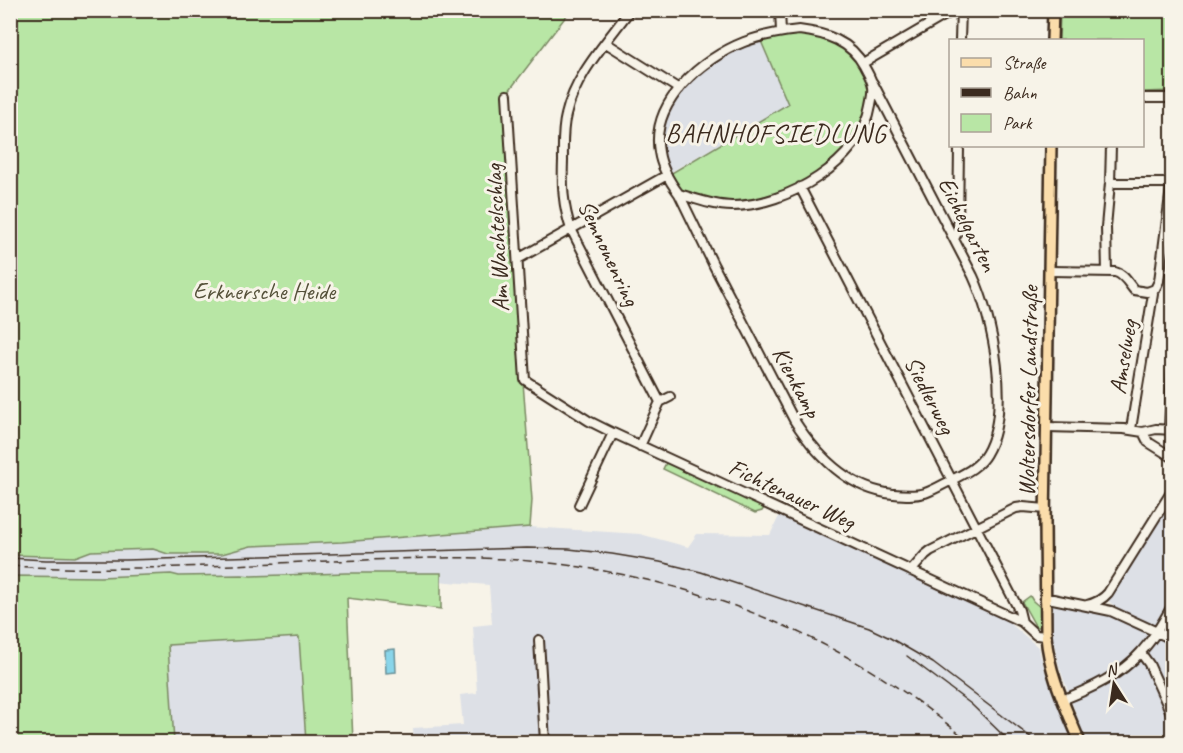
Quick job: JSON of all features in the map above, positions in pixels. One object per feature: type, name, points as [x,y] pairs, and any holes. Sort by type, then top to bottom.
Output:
[{"type":"main road","points":[[1052,39],[1053,10]]},
{"type":"main road","name":"Woltersdorfer Landstraße","points":[[1051,147],[1046,636],[1049,663],[1080,742]]},
{"type":"street","name":"Semnonenring","points":[[630,10],[576,87],[563,129],[562,193],[571,229],[660,402]]},
{"type":"street","points":[[780,10],[781,32]]},
{"type":"street","points":[[863,63],[954,10]]},
{"type":"street","points":[[960,39],[961,10]]},
{"type":"street","points":[[799,30],[830,37],[847,45],[858,55],[873,83],[873,90],[867,121],[856,140],[834,165],[800,188],[782,196],[732,206],[712,204],[679,194],[667,175],[658,151],[659,131],[666,110],[679,89],[698,70],[722,53],[744,42],[781,32],[799,30]]},
{"type":"street","points":[[606,43],[679,89]]},
{"type":"street","name":"Eichelgarten","points":[[873,83],[978,287],[990,322],[999,398],[996,425],[986,455],[977,466],[952,480]]},
{"type":"street","name":"Am Wachtelschlag","points":[[507,94],[525,380]]},
{"type":"street","points":[[1144,98],[1173,98]]},
{"type":"street","points":[[954,239],[958,231],[959,147]]},
{"type":"street","points":[[1107,272],[1106,227],[1111,147]]},
{"type":"street","points":[[518,259],[667,175]]},
{"type":"street","points":[[1110,183],[1172,182]]},
{"type":"street","name":"Amselweg","points":[[1131,429],[1152,291],[1159,281],[1172,182]]},
{"type":"street","name":"Siedlerweg","points":[[800,188],[1019,610],[1022,622]]},
{"type":"street","name":"Kienkamp","points":[[679,194],[794,420],[819,454],[849,480],[875,491],[913,495],[926,492],[952,480]]},
{"type":"street","points":[[1050,271],[1120,273],[1134,290],[1152,291]]},
{"type":"street","points":[[1047,427],[1131,429],[1143,432],[1156,429],[1171,430],[1173,368]]},
{"type":"street","name":"Fichtenauer Weg","points":[[525,380],[589,421],[613,433],[1022,622],[1036,635],[1046,636]]},
{"type":"street","points":[[640,446],[660,402],[670,397]]},
{"type":"street","points":[[1143,432],[1148,441],[1173,457]]},
{"type":"street","points":[[579,505],[613,433]]},
{"type":"street","points":[[1087,605],[1096,603],[1108,593],[1173,491]]},
{"type":"street","points":[[911,571],[930,551],[1016,508],[1046,509]]},
{"type":"street","points":[[1108,593],[1107,600],[1111,611]]},
{"type":"street","points":[[1045,599],[1111,611],[1173,639]]},
{"type":"street","points":[[1062,700],[1104,681],[1141,653],[1173,606]]},
{"type":"street","points":[[539,640],[545,742]]},
{"type":"street","points":[[1141,653],[1149,664],[1173,715]]},
{"type":"shaded area","points":[[761,41],[789,104],[669,173],[661,151],[661,130],[667,112],[677,96],[694,77],[712,64],[740,48]]},
{"type":"shaded area","points":[[1172,500],[1172,742],[1086,742],[1059,666],[1052,635],[1052,604],[1058,602],[1123,613],[1107,600],[1109,593]]},
{"type":"shaded area","points":[[781,512],[998,613],[1038,647],[1046,674],[1074,742],[414,742],[413,728],[463,725],[460,695],[477,693],[473,626],[492,624],[489,585],[404,577],[11,581],[10,555],[75,557],[91,551],[153,548],[168,554],[222,554],[251,546],[342,542],[530,527],[640,534],[688,547],[697,534],[770,535]]},
{"type":"shaded area","points":[[300,637],[306,742],[174,742],[168,645]]},
{"type":"green space","name":"Erknersche Heide","points":[[10,11],[570,11],[505,96],[532,500],[530,527],[342,542],[251,546],[222,554],[168,554],[153,549],[91,551],[75,557],[11,555]]},
{"type":"green space","points":[[1060,11],[1172,11],[1172,91],[1144,92],[1144,39],[1059,39]]},
{"type":"green space","points":[[796,34],[825,39],[842,47],[850,53],[862,69],[869,91],[867,113],[858,133],[843,152],[824,168],[803,182],[761,199],[724,203],[690,194],[679,188],[670,174],[788,104],[761,41],[779,35]]},
{"type":"green space","points":[[667,461],[765,506],[762,511],[755,513],[663,469]]},
{"type":"green space","points":[[441,573],[441,609],[347,598],[353,742],[306,742],[299,637],[168,645],[174,742],[11,742],[11,576],[100,577],[171,574],[251,576]]},
{"type":"green space","points":[[1030,596],[1041,608],[1041,627],[1036,627],[1022,602]]},
{"type":"water","points":[[395,649],[396,672],[386,673],[385,650]]},
{"type":"tram line","points":[[10,558],[126,560],[527,548],[569,549],[660,562],[701,572],[869,628],[890,638],[933,663],[1037,742]]},
{"type":"tram line","points":[[907,656],[971,704],[1010,742]]},
{"type":"railway","points":[[10,566],[129,568],[479,558],[546,563],[612,572],[677,588],[740,608],[802,634],[861,665],[916,701],[969,742]]},
{"type":"district","name":"BAHNHOFSIEDLUNG","points":[[776,133]]}]
